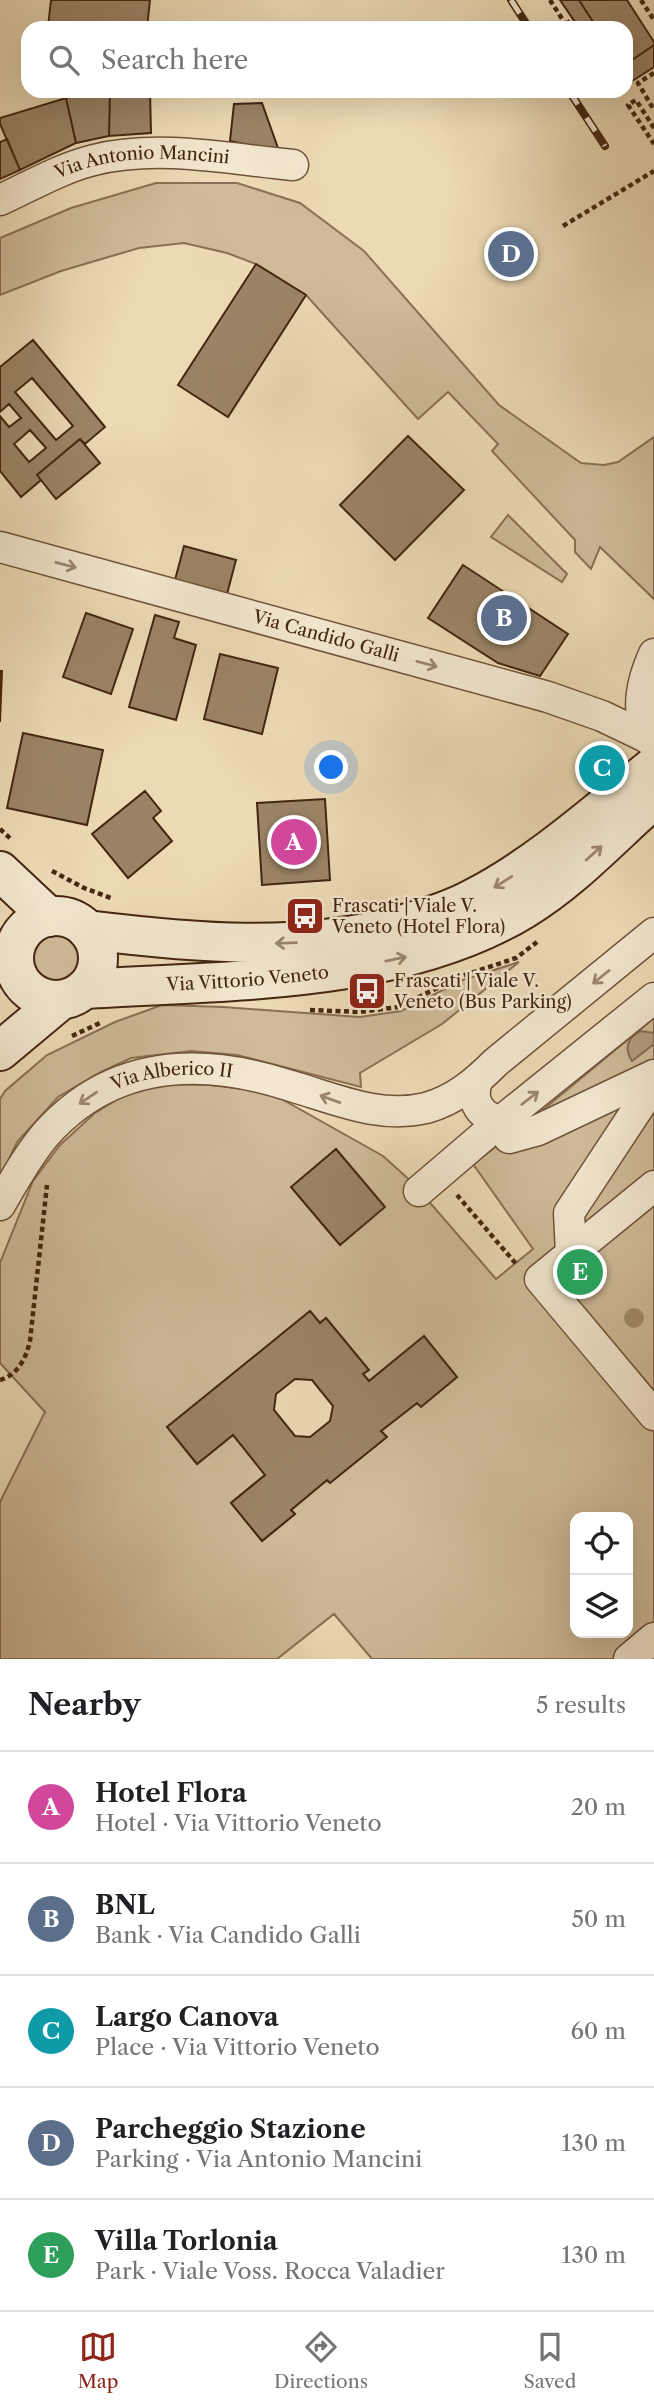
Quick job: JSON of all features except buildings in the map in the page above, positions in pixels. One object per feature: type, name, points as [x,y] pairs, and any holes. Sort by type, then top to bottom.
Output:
[{"type":"main road","name":"Via Vittorio Veneto","points":[[87,930],[172,939],[284,944],[355,936],[427,918],[471,900],[523,869],[651,749]]},
{"type":"main road","name":"Via Vittorio Veneto","points":[[73,995],[303,974],[401,958],[445,946],[486,930],[542,897],[654,799]]},
{"type":"main road","points":[[9,858],[49,917]]},
{"type":"main road","points":[[0,1051],[73,995],[92,980],[99,959],[94,939],[87,930],[70,918],[39,919],[22,933],[14,950],[9,975],[39,996],[73,995]]},
{"type":"street","name":"Via Antonio Mancini","points":[[0,200],[71,167],[115,156],[156,153],[293,165]]},
{"type":"street","name":"Via Candido Galli","points":[[0,547],[548,697],[602,716],[651,749]]},
{"type":"street","points":[[651,749],[639,706],[641,690],[654,654]]},
{"type":"street","name":"Via Alberico II","points":[[0,1205],[37,1146],[62,1118],[108,1086],[142,1073],[191,1068],[240,1073],[276,1081],[356,1107],[396,1111],[439,1104],[477,1081],[496,1062],[654,933]]},
{"type":"street","points":[[419,1191],[505,1130],[654,998]]},
{"type":"street","points":[[477,1081],[474,1089],[477,1107],[484,1115],[505,1130],[538,1130],[654,1075]]},
{"type":"street","points":[[571,1254],[569,1213],[654,1084]]},
{"type":"street","points":[[654,1186],[571,1254],[527,1271],[654,1415]]},
{"type":"street","points":[[629,1659],[654,1638]]},
{"type":"path","points":[[550,0],[564,21]]},
{"type":"path","points":[[641,0],[654,20]]},
{"type":"path","points":[[654,73],[638,83],[654,110]]},
{"type":"path","points":[[654,128],[636,100],[628,105],[654,144]]},
{"type":"path","points":[[563,226],[654,171]]},
{"type":"path","points":[[0,829],[9,858]]},
{"type":"path","points":[[42,867],[84,888],[115,899]]},
{"type":"path","points":[[0,1380],[15,1372],[27,1353],[30,1341],[46,1189],[50,1179]]},
{"type":"path","points":[[456,1193],[527,1271]]},
{"type":"shaded area","points":[[156,183],[237,183],[300,203],[364,251],[499,405],[581,463],[604,465],[618,462],[654,437],[654,599],[600,547],[591,569],[575,552],[575,540],[492,451],[498,444],[448,392],[418,419],[306,295],[256,264],[227,253],[184,243],[139,248],[61,271],[0,295],[0,238],[71,208]]},
{"type":"shaded area","points":[[508,515],[567,574],[562,582],[491,537]]},
{"type":"shaded area","points":[[58,931],[78,940],[84,951],[86,965],[85,973],[55,991],[43,986],[35,978],[29,959],[37,942]]},
{"type":"shaded area","points":[[519,962],[442,1024],[360,1073],[361,1087],[237,1055],[191,1051],[131,1058],[58,1097],[17,1142],[0,1178],[0,1099],[5,1091],[47,1055],[115,1022],[162,1005],[360,1017],[401,1011],[463,980]]},
{"type":"shaded area","points":[[654,1018],[654,1659],[372,1659],[334,1614],[277,1659],[0,1659],[0,1502],[45,1412],[0,1363],[0,1263],[33,1181],[60,1145],[95,1113],[126,1094],[166,1084],[210,1085],[269,1092],[383,1156],[413,1183],[496,1279],[533,1249],[473,1164]],"holes":[[[326,1318],[368,1369],[363,1374],[369,1381],[424,1337],[457,1377],[421,1406],[417,1403],[381,1431],[386,1437],[330,1483],[327,1480],[291,1510],[295,1514],[262,1541],[231,1503],[265,1475],[233,1435],[197,1464],[167,1427]]]},
{"type":"shaded area","points":[[641,1031],[654,1033],[654,1044],[632,1061],[628,1044]]},
{"type":"railway","points":[[511,0],[524,21]]},
{"type":"railway","points":[[574,98],[605,146]]},
{"type":"place","name":"Parcheggio Stazione","points":[[511,254]]},
{"type":"place","name":"BNL","points":[[504,618]]},
{"type":"place","name":"Largo Canova","points":[[602,768]]},
{"type":"place","name":"Hotel Flora","points":[[294,842]]},
{"type":"place","name":"Frascati | Viale V. Veneto (Hotel Flora)","points":[[305,916]]},
{"type":"place","name":"Frascati | Viale V. Veneto (Bus Parking)","points":[[367,991]]},
{"type":"place","name":"Villa Torlonia","points":[[580,1272]]}]
